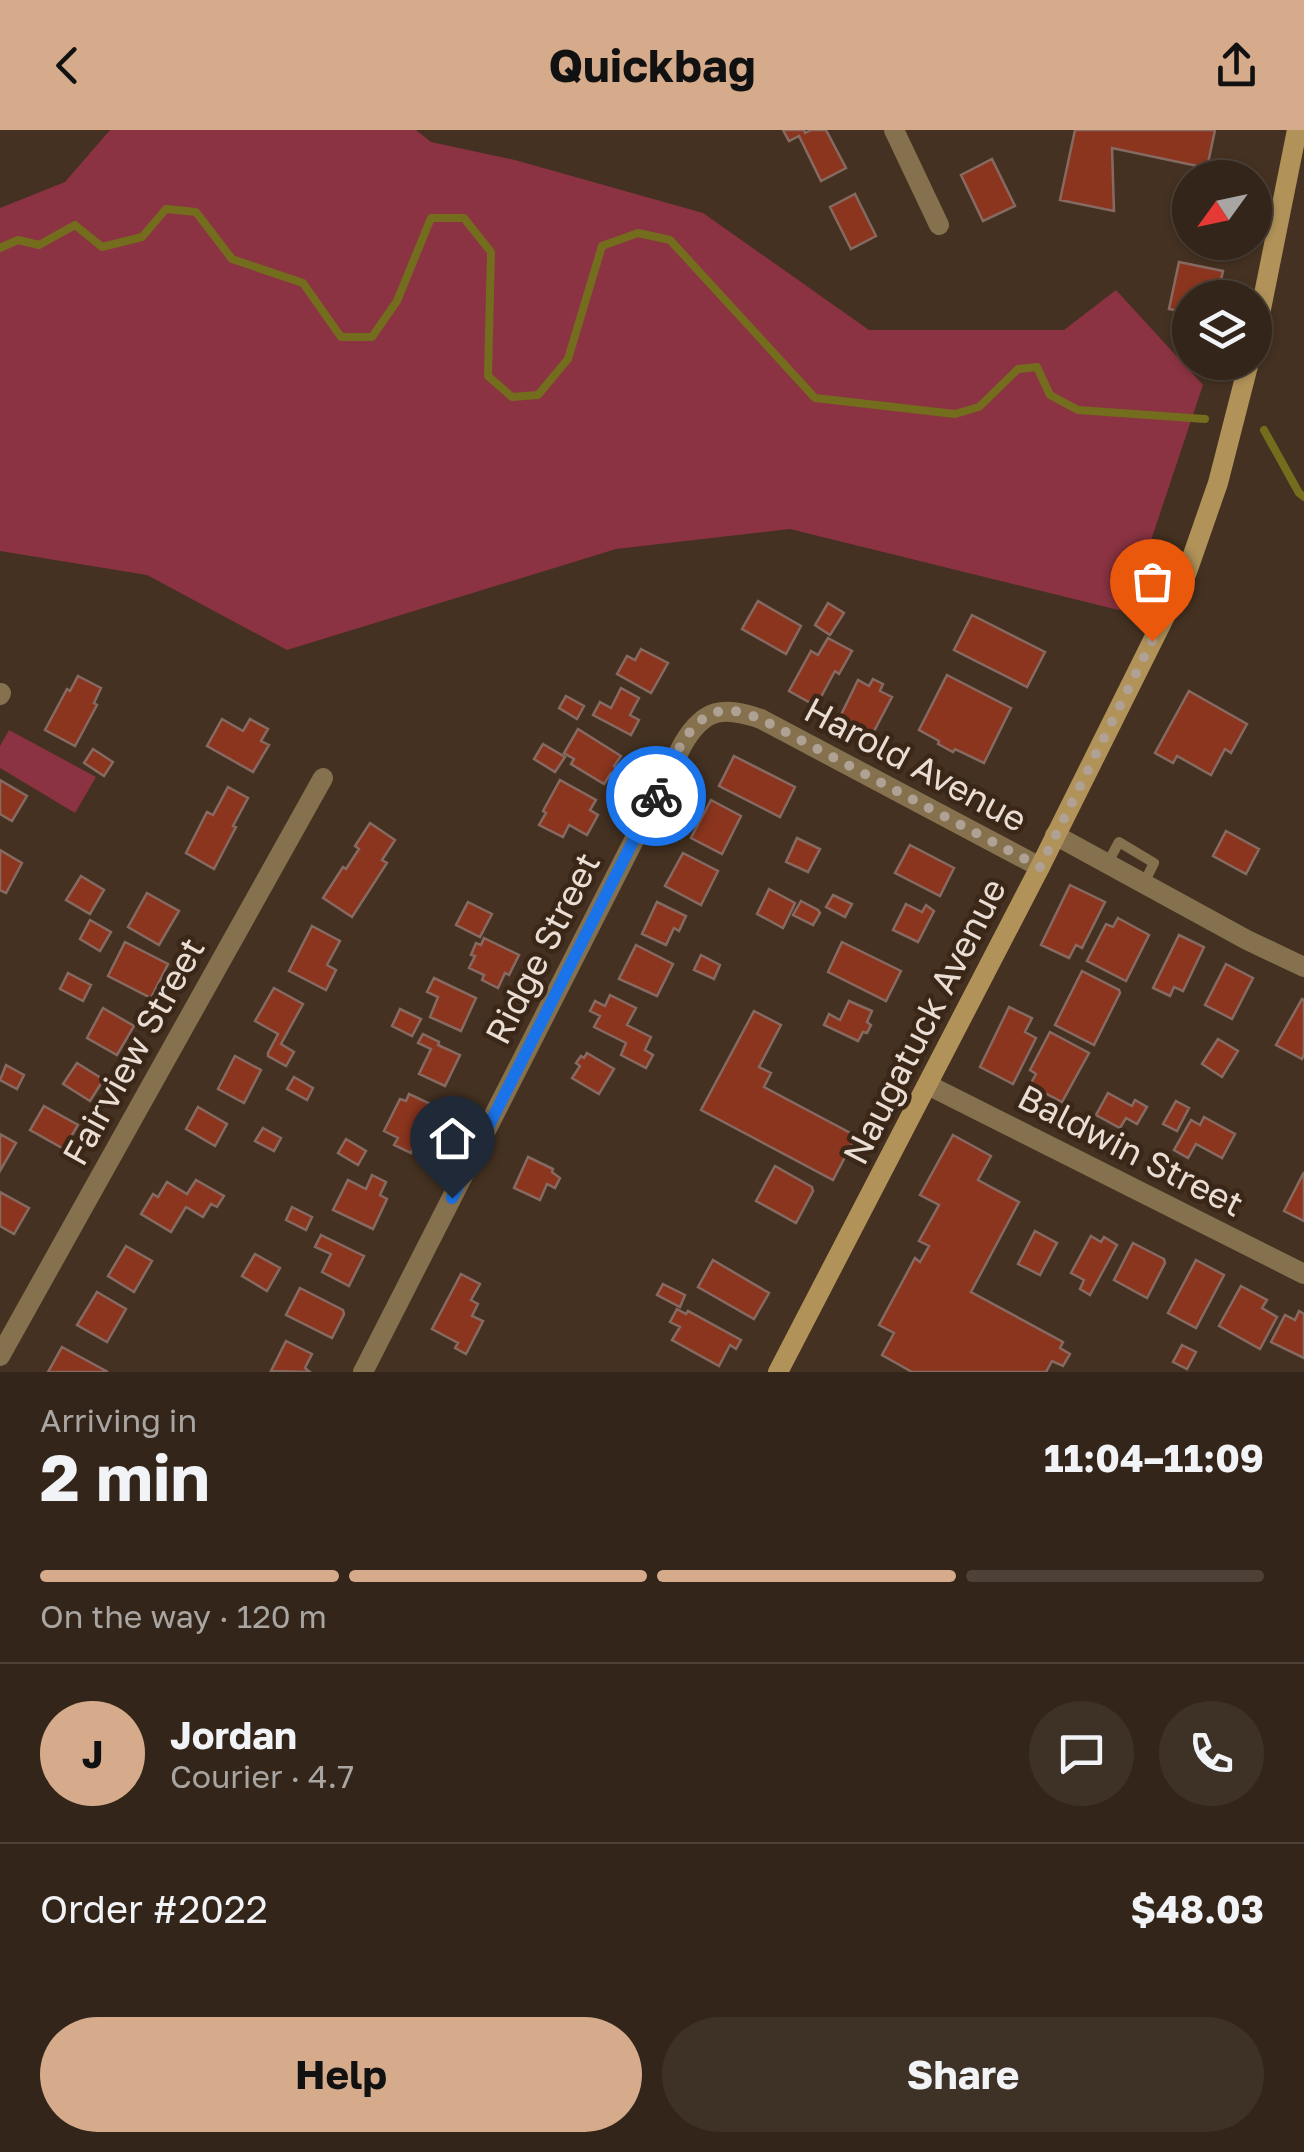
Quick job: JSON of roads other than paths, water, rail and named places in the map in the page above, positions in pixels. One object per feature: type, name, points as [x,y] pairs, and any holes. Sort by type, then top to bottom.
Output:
[{"type":"main road","points":[[1267,280],[1297,130]]},
{"type":"main road","name":"Naugatuck Avenue","points":[[778,1372],[1040,867],[1187,572],[1218,483],[1244,380]]},
{"type":"street","points":[[894,130],[939,225]]},
{"type":"street","name":"Harold Avenue","points":[[704,718],[732,711],[761,719],[1040,867]]},
{"type":"street","name":"Ridge Street","points":[[363,1372],[683,744],[704,718]]},
{"type":"street","name":"Fairview Street","points":[[0,1355],[323,778]]},
{"type":"street","points":[[1055,835],[1304,967]]},
{"type":"street","name":"Baldwin Street","points":[[928,1085],[1304,1274]]},
{"type":"waterway","points":[[0,248],[18,240],[39,245],[75,225],[102,247],[142,237],[166,209],[196,212],[232,259],[303,283],[341,337],[372,337],[397,301],[431,218],[464,218],[491,252],[488,376],[512,397],[538,395],[568,359],[602,246],[638,233],[670,240],[815,398],[955,414],[979,407],[1018,369],[1037,367],[1050,395],[1078,410],[1205,419]]},
{"type":"waterway","points":[[1264,430],[1304,497]]}]
